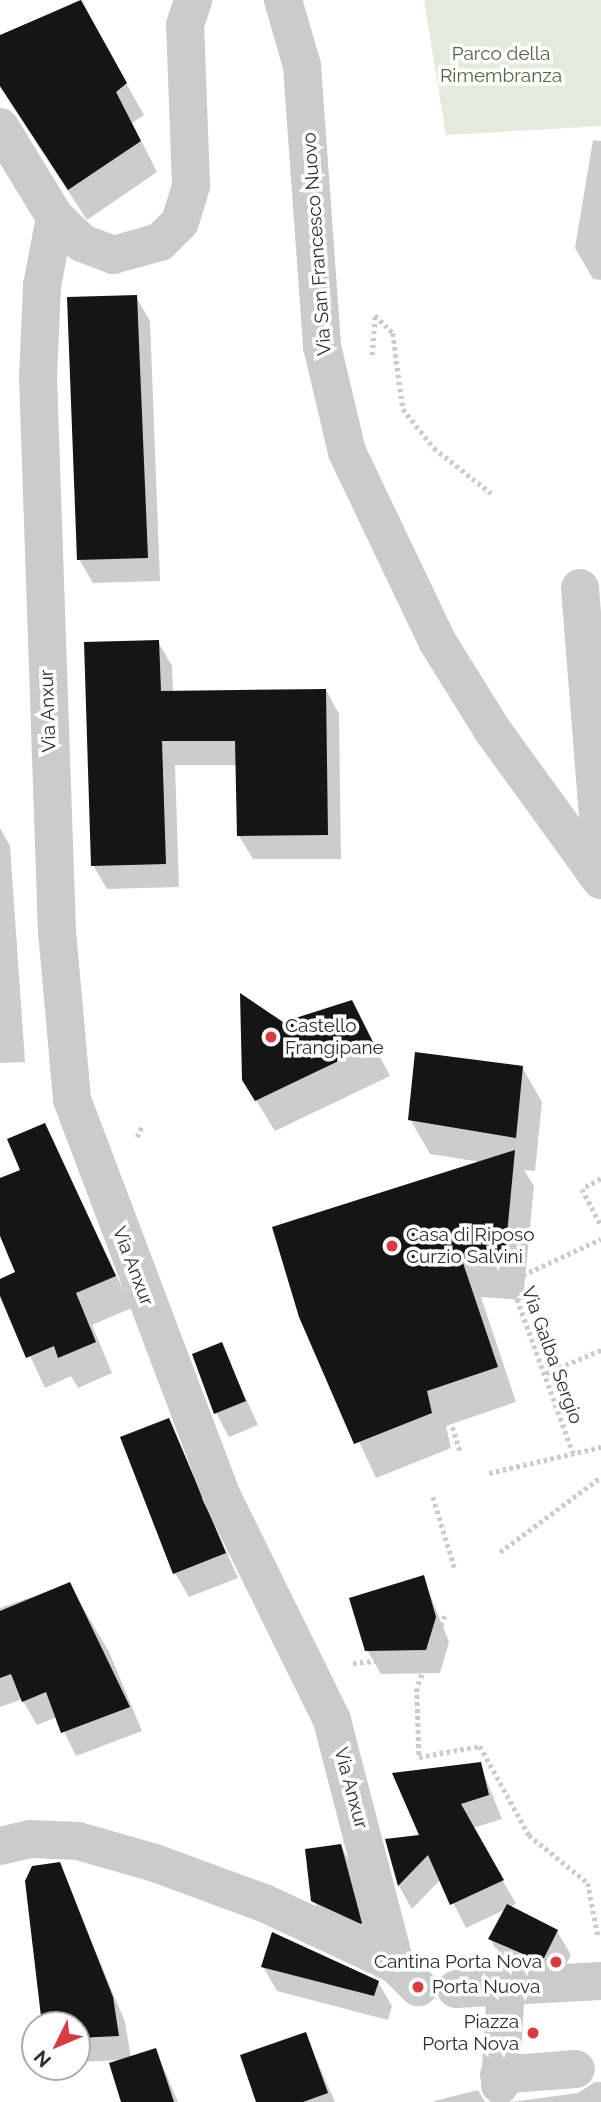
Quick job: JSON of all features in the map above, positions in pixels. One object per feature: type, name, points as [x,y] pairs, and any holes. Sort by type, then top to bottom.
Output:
[{"type":"street","points":[[0,127],[55,218],[82,243],[113,255],[160,242],[180,222],[193,148],[185,25],[194,0]]},
{"type":"street","name":"Via San Francesco Nuovo","points":[[283,0],[305,91],[324,357],[349,460],[437,641],[493,731],[601,880]]},
{"type":"street","name":"Via Anxur","points":[[55,218],[42,286],[38,378],[52,828],[67,1071],[90,1153],[221,1494],[337,1736],[431,1984]]},
{"type":"street","points":[[580,588],[599,832]]},
{"type":"street","points":[[0,1846],[30,1839],[78,1841],[155,1863],[264,1903],[431,1984],[506,1987],[601,1982]]},
{"type":"street","points":[[506,1987],[499,2080],[576,2069]]},
{"type":"path","points":[[393,371],[403,409],[434,448],[491,493]]},
{"type":"path","points":[[601,1179],[582,1189],[601,1225]]},
{"type":"path","name":"Via Galba Sergio","points":[[573,1454],[546,1373],[510,1281],[601,1239]]},
{"type":"path","points":[[546,1373],[601,1350]]},
{"type":"path","points":[[440,1387],[461,1454]]},
{"type":"path","points":[[489,1473],[601,1447]]},
{"type":"path","points":[[500,1552],[601,1477]]},
{"type":"path","points":[[433,1497],[456,1569]]},
{"type":"path","points":[[445,1616],[416,1688],[419,1757],[480,1746],[529,1835],[587,1883],[601,1950]]},
{"type":"path","points":[[306,1667],[429,1656]]},
{"type":"green space","name":"Parco della Rimembranza","points":[[424,0],[601,0],[601,126],[446,135]]},
{"type":"building","points":[[81,0],[127,83],[116,92],[141,141],[68,190],[0,86],[0,35]]},
{"type":"building","points":[[137,295],[148,558],[77,560],[67,297]]},
{"type":"building","points":[[159,640],[161,691],[326,689],[328,835],[237,836],[235,741],[162,741],[166,864],[91,866],[84,642]]},
{"type":"building","name":"Castello Frangipane","points":[[240,993],[283,1022],[352,1000],[374,1044],[255,1101],[242,1080]]},
{"type":"building","points":[[415,1052],[523,1066],[516,1138],[408,1120]]},
{"type":"building","points":[[45,1123],[116,1276],[76,1293],[96,1342],[58,1358],[54,1346],[26,1358],[0,1296],[0,1279],[15,1272],[0,1236],[0,1178],[20,1170],[7,1139]]},
{"type":"building","name":"Casa di Riposo Curzio Salvini","points":[[515,1150],[504,1266],[463,1263],[498,1367],[427,1391],[432,1413],[354,1444],[299,1317],[272,1227]]},
{"type":"building","points":[[222,1342],[246,1401],[214,1414],[192,1354]]},
{"type":"building","points":[[169,1418],[226,1553],[173,1574],[120,1437]]},
{"type":"building","points":[[424,1575],[436,1617],[426,1650],[365,1651],[349,1598]]},
{"type":"building","points":[[70,1582],[130,1707],[61,1733],[46,1692],[22,1702],[11,1674],[0,1678],[0,1611]]},
{"type":"building","points":[[481,1762],[489,1795],[461,1804],[504,1880],[450,1905],[428,1855],[398,1886],[385,1839],[419,1835],[392,1773]]},
{"type":"building","points":[[341,1844],[361,1924],[311,1901],[305,1849]]},
{"type":"building","points":[[60,1862],[113,1997],[119,2036],[91,2037],[91,2011],[40,2011],[25,1881],[32,1866]]},
{"type":"building","points":[[507,1904],[558,1930],[542,1962],[488,1939]]},
{"type":"building","points":[[272,1932],[379,1981],[374,1996],[261,1967]]},
{"type":"building","points":[[306,2032],[328,2093],[303,2102],[256,2102],[240,2055]]},
{"type":"building","points":[[156,2048],[174,2102],[121,2102],[109,2063]]},
{"type":"place","name":"Castello Frangipane","points":[[271,1037]]},
{"type":"place","name":"Casa di Riposo Curzio Salvini","points":[[392,1246]]},
{"type":"place","name":"Cantina Porta Nova","points":[[556,1962]]},
{"type":"place","name":"Porta Nuova","points":[[418,1987]]},
{"type":"place","name":"Piazza Porta Nova","points":[[533,2033]]}]
